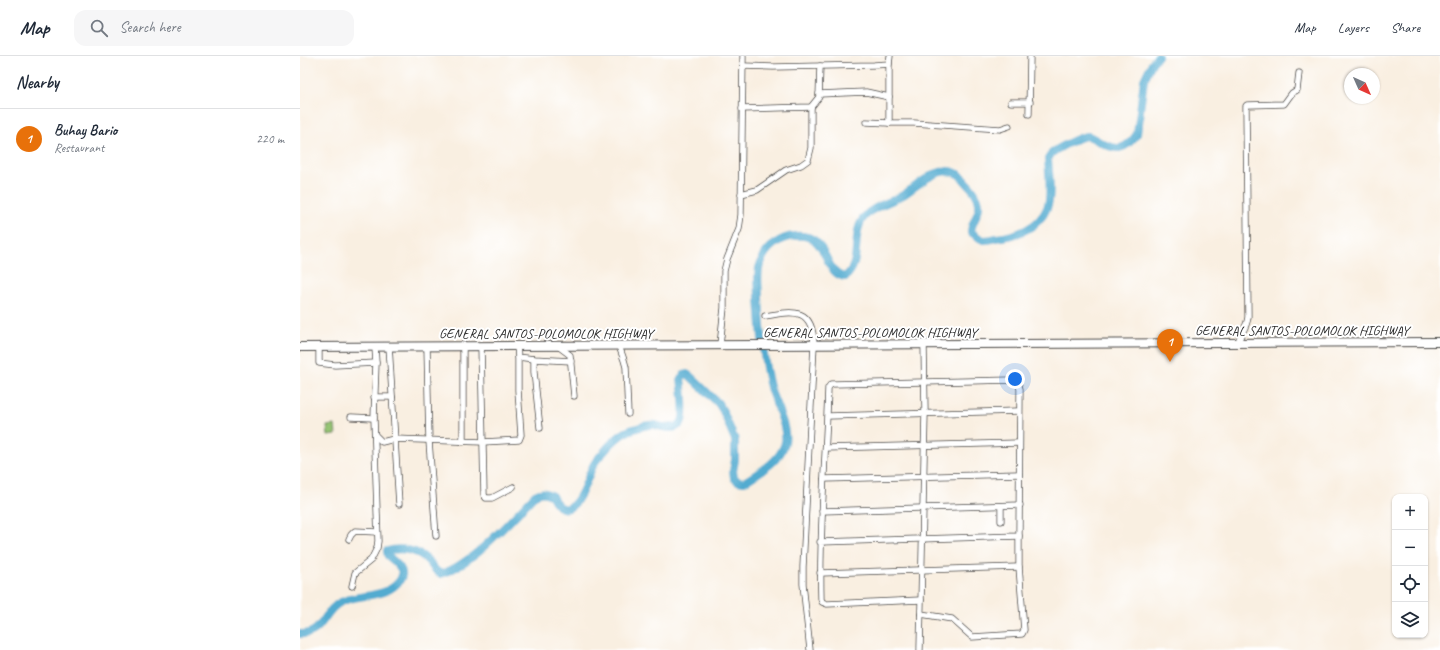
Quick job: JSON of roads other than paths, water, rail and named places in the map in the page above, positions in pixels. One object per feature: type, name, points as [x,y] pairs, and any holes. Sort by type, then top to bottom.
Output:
[{"type":"highway","name":"GENERAL SANTOS-POLOMOLOK HIGHWAY","points":[[300,347],[1440,342]]},
{"type":"street","points":[[720,345],[724,308],[724,271],[727,259],[739,229],[741,215],[743,56]]},
{"type":"street","points":[[889,123],[890,56]]},
{"type":"street","points":[[1029,114],[1030,56]]},
{"type":"street","points":[[743,66],[856,66],[889,64]]},
{"type":"street","points":[[742,109],[811,106],[818,100],[820,66]]},
{"type":"street","points":[[1238,342],[1247,326],[1248,317],[1246,106],[1247,104],[1284,104],[1292,93],[1297,90],[1299,73]]},
{"type":"street","points":[[819,94],[866,92],[889,97]]},
{"type":"street","points":[[1011,102],[1030,102]]},
{"type":"street","points":[[741,194],[757,190],[786,170],[801,165],[808,160],[811,148],[811,106]]},
{"type":"street","points":[[890,115],[902,123]]},
{"type":"street","points":[[866,122],[914,123],[1000,129],[1009,126]]},
{"type":"street","points":[[765,316],[795,312],[811,324],[814,331],[802,566],[810,650]]},
{"type":"street","points":[[919,650],[924,344]]},
{"type":"street","points":[[389,346],[399,504]]},
{"type":"street","points":[[427,346],[429,441],[436,536]]},
{"type":"street","points":[[463,346],[463,442]]},
{"type":"street","points":[[481,346],[485,496],[489,499],[513,487]]},
{"type":"street","points":[[375,435],[382,442],[394,439],[483,442],[515,441],[520,438],[517,346]]},
{"type":"street","points":[[558,346],[570,356],[574,396]]},
{"type":"street","points":[[619,346],[626,367],[628,414]]},
{"type":"street","points":[[319,347],[319,363],[376,363]]},
{"type":"street","points":[[352,586],[355,573],[371,560],[377,548],[378,541],[374,418],[376,363],[375,347]]},
{"type":"street","points":[[518,357],[571,361]]},
{"type":"street","points":[[534,359],[540,428]]},
{"type":"street","points":[[919,600],[824,604],[820,599],[820,542],[828,416],[828,388],[831,384],[923,380],[1013,380],[1019,385],[1019,536],[1024,630],[1022,634],[972,637],[954,620],[921,614]]},
{"type":"street","points":[[374,397],[392,397]]},
{"type":"street","points":[[828,416],[1019,411]]},
{"type":"street","points":[[351,417],[374,418]]},
{"type":"street","points":[[826,448],[1019,443]]},
{"type":"street","points":[[824,479],[1019,474]]},
{"type":"street","points":[[822,511],[1020,505]]},
{"type":"street","points":[[1001,506],[1001,521]]},
{"type":"street","points":[[349,539],[351,534],[355,531],[377,532]]},
{"type":"street","points":[[820,542],[1019,536]]},
{"type":"street","points":[[820,573],[1020,567]]},
{"type":"street","points":[[919,600],[921,614],[919,634]]},
{"type":"waterway","points":[[300,634],[314,631],[330,611],[341,602],[348,599],[381,593],[395,586],[400,580],[402,573],[399,566],[388,556],[387,551],[398,549],[409,550],[420,554],[435,570],[441,574],[466,561],[478,551],[491,540],[535,495],[544,492],[552,496],[559,506],[565,509],[571,507],[580,496],[595,462],[617,438],[630,430],[647,425],[672,428],[681,423],[683,414],[681,378],[684,375],[687,374],[690,376],[718,403],[723,411],[735,440],[734,478],[738,481],[744,482],[761,471],[777,458],[784,446],[785,440],[784,426],[771,391],[764,357],[758,280],[759,266],[766,252],[779,241],[789,237],[806,236],[814,240],[820,246],[832,269],[845,277],[851,271],[854,263],[858,230],[866,215],[879,206],[903,195],[936,173],[944,171],[951,171],[958,174],[970,186],[977,197],[979,210],[971,228],[971,232],[977,237],[980,239],[989,240],[1026,230],[1038,221],[1049,203],[1050,190],[1048,159],[1051,154],[1069,143],[1085,136],[1091,137],[1106,145],[1116,148],[1120,148],[1133,140],[1137,134],[1144,80],[1152,63],[1158,56]]},
{"type":"place","name":"Buhay Bario","points":[[1170,362]]}]
